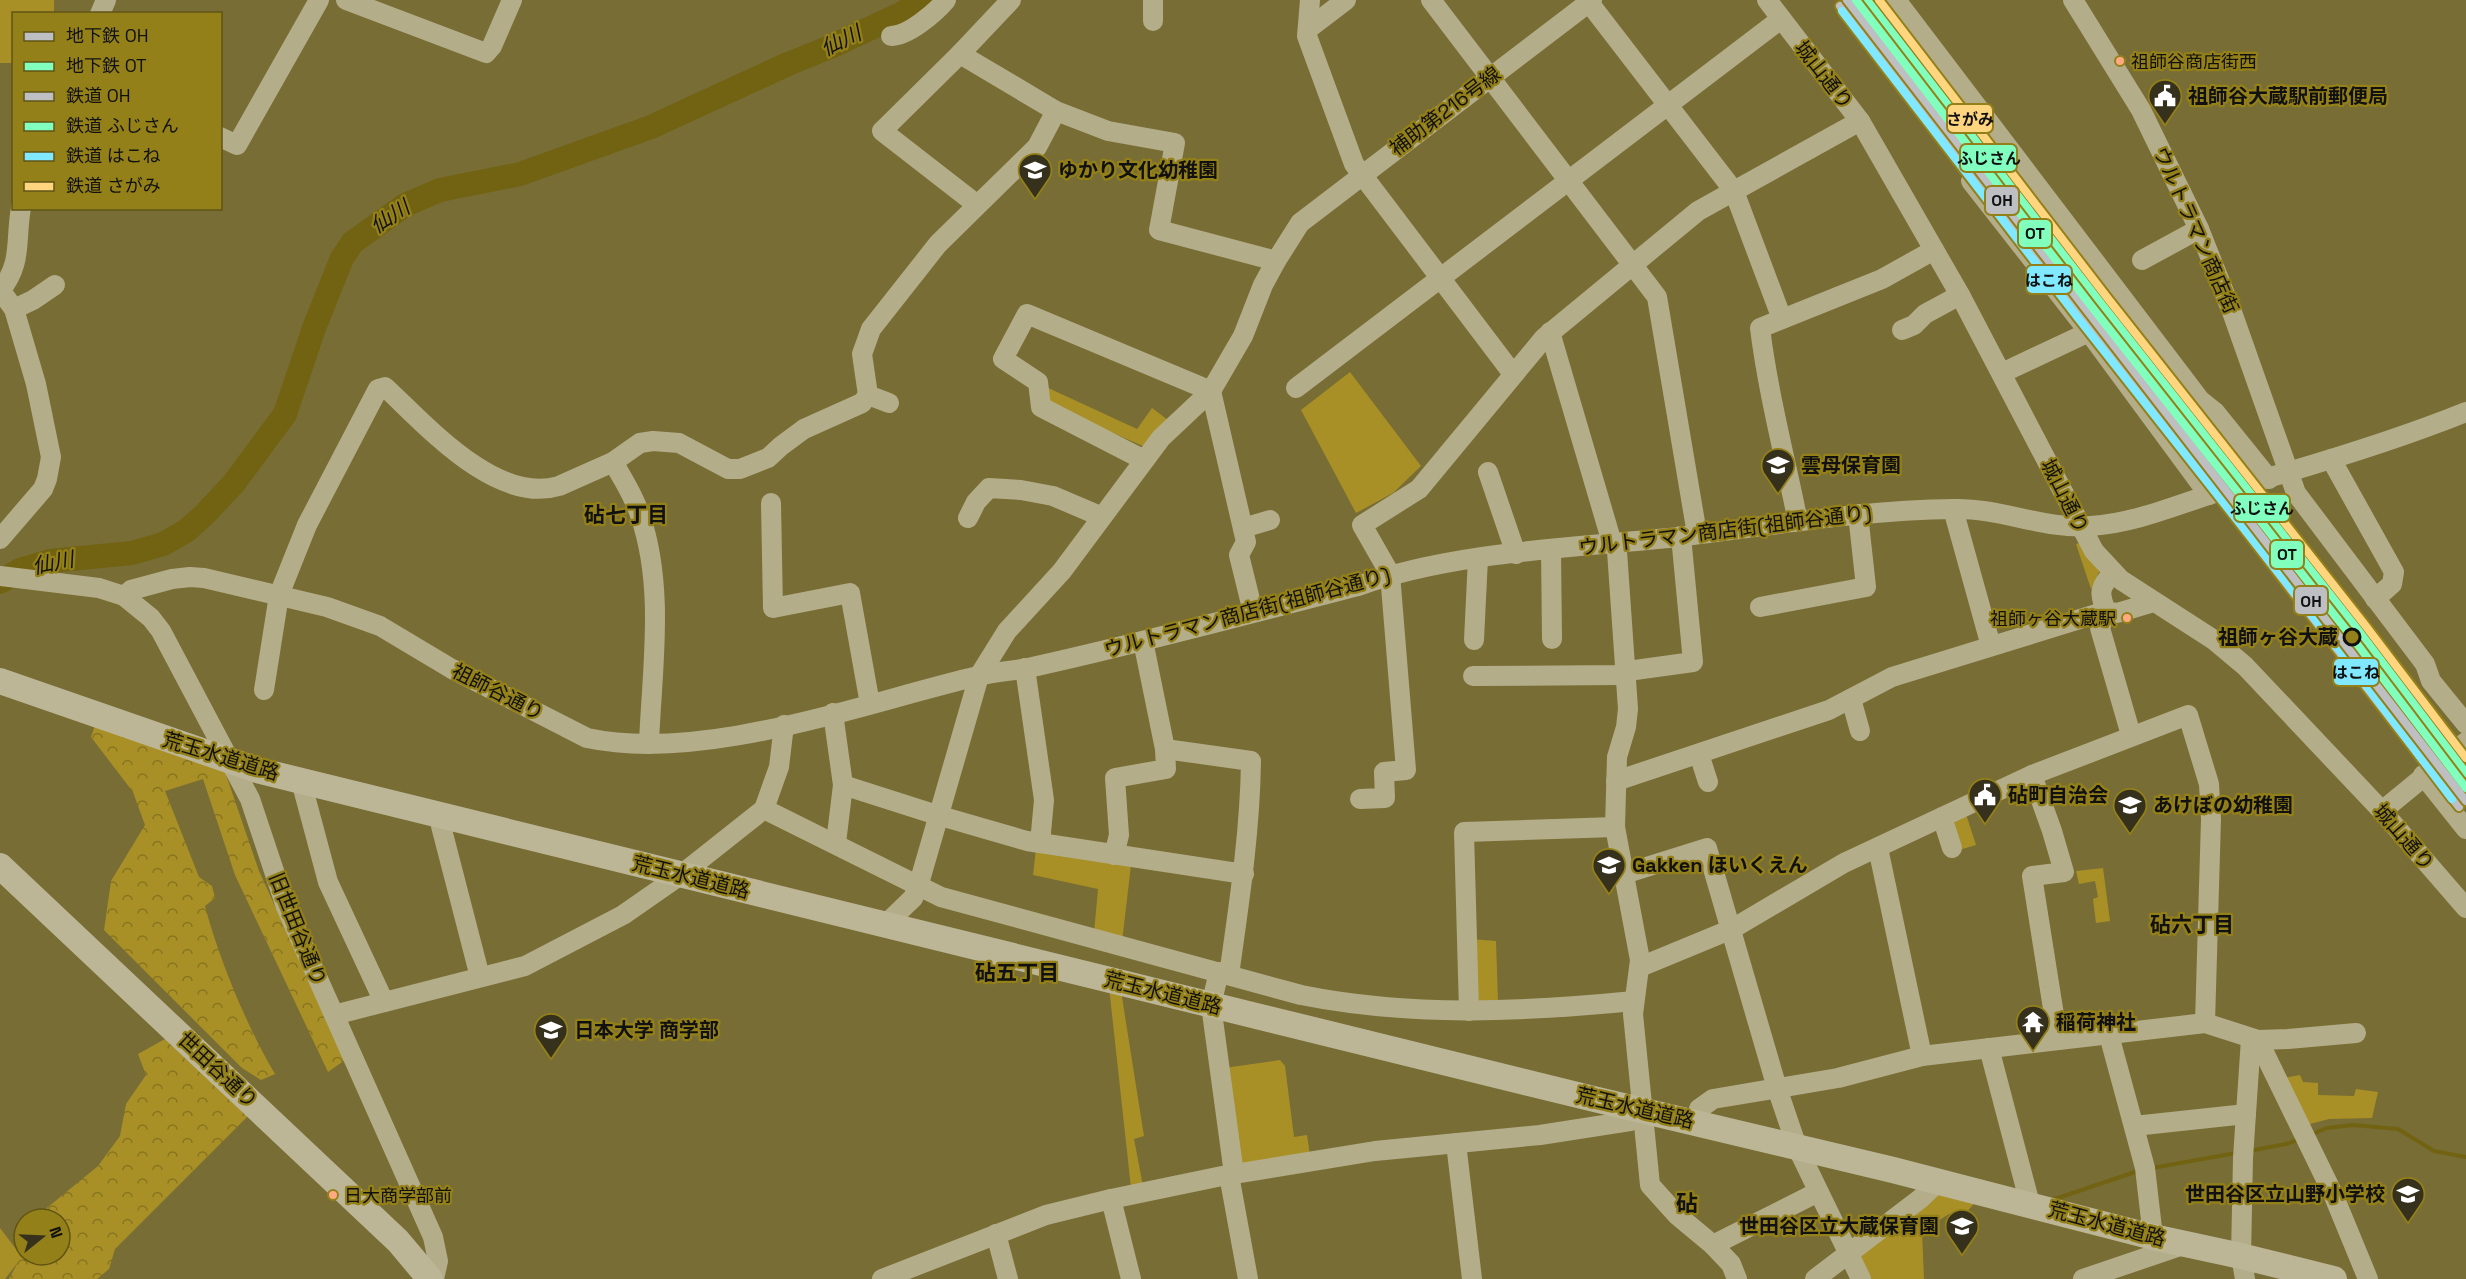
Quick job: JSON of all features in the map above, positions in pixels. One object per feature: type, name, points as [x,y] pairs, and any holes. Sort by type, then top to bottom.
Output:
[{"type":"main road","name":"荒玉水道道路","points":[[0,681],[232,763],[1211,1005],[2030,1204],[2186,1244],[2243,1267],[2334,1279]]},
{"type":"main road","name":"世田谷通り","points":[[0,866],[398,1241],[432,1279]]},
{"type":"street","points":[[229,141],[319,0]]},
{"type":"street","points":[[346,0],[486,53],[492,46],[512,0]]},
{"type":"street","points":[[891,36],[899,36],[936,11],[946,0]]},
{"type":"street","points":[[976,204],[882,131],[1011,0]]},
{"type":"street","points":[[1153,0],[1153,21]]},
{"type":"street","points":[[1310,0],[1307,36],[1354,164],[1513,374]]},
{"type":"street","points":[[1308,29],[1346,0]]},
{"type":"street","points":[[1431,0],[1657,297],[1689,535],[1693,662],[1635,670],[1627,674],[1473,676]]},
{"type":"street","name":"城山通り","points":[[1767,0],[1860,121],[1960,295],[2094,550],[2113,572],[2235,656],[2382,811],[2466,908]]},
{"type":"street","points":[[1896,0],[2200,400],[2215,412],[2269,479]]},
{"type":"street","name":"ウルトラマン商店街","points":[[2073,0],[2141,110],[2199,229],[2232,312],[2296,493],[2425,664],[2431,681],[2466,730]]},
{"type":"street","points":[[1589,1],[1734,191],[1782,319]]},
{"type":"street","name":"補助第216号線","points":[[918,887],[979,676],[1007,631],[1062,570],[1161,438],[1211,391],[1243,336],[1263,285],[1300,223],[1589,1]]},
{"type":"street","points":[[1296,388],[1781,19]]},
{"type":"street","points":[[960,54],[1056,111],[1108,131],[1174,143],[1159,230],[1276,261]]},
{"type":"street","points":[[264,690],[279,595],[308,525],[378,389],[385,387],[464,459],[513,485],[550,489],[613,462],[640,443],[653,441],[679,443],[728,469],[740,469],[768,458],[804,429],[862,403],[868,395],[862,354],[871,329],[938,244],[976,204],[1037,147],[1056,111]]},
{"type":"street","points":[[1360,799],[1385,798],[1384,772],[1406,770],[1390,574],[1362,525],[1419,489],[1550,332],[1698,212],[1860,121]]},
{"type":"street","points":[[2010,151],[1971,181],[2089,332],[2209,495]]},
{"type":"street","points":[[0,539],[31,506],[43,489],[51,457],[28,351],[14,309],[0,292],[14,268],[18,254],[21,210]]},
{"type":"street","points":[[2142,260],[2199,229]]},
{"type":"street","points":[[1798,522],[1781,434],[1767,383],[1760,328],[1882,279],[1934,250]]},
{"type":"street","points":[[14,309],[33,300],[55,285]]},
{"type":"street","points":[[1902,330],[1914,325],[1925,314],[1960,295]]},
{"type":"street","points":[[2002,373],[2089,332],[2128,307]]},
{"type":"street","points":[[1144,460],[1041,407],[1038,382],[1003,359],[1027,314],[1211,391],[1246,542],[1239,555],[1253,612]]},
{"type":"street","points":[[1550,332],[1617,551],[1628,709],[1626,728],[1617,757],[1615,827],[1640,960],[1634,1001],[1635,1036],[1650,1185],[1677,1215],[1713,1245],[1731,1264],[1737,1279]]},
{"type":"street","points":[[868,395],[889,403]]},
{"type":"street","name":"ウルトラマン商店街(祖師谷通り)","points":[[979,676],[1143,641],[1358,586],[1390,574],[1478,558],[1858,514],[1968,509],[2080,527],[2138,517],[2288,474],[2466,412]]},
{"type":"street","points":[[2331,459],[2394,572],[2392,584],[2375,599]]},
{"type":"street","points":[[613,462],[640,516],[654,576],[655,628],[649,743]]},
{"type":"street","points":[[1488,472],[1516,554]]},
{"type":"street","points":[[968,518],[976,502],[989,489],[1021,490],[1053,496],[1101,516]]},
{"type":"street","points":[[771,503],[773,608],[850,593],[870,704]]},
{"type":"street","points":[[1953,509],[1991,646]]},
{"type":"street","points":[[1760,608],[1866,587],[1858,514]]},
{"type":"street","points":[[1243,528],[1270,520]]},
{"type":"street","points":[[1551,550],[1552,639]]},
{"type":"street","points":[[1474,640],[1478,558]]},
{"type":"street","points":[[2113,572],[2101,589],[2100,594],[2106,611],[2100,628],[2131,735]]},
{"type":"street","points":[[0,576],[99,588],[124,596]]},
{"type":"street","name":"祖師谷通り","points":[[124,596],[131,590],[172,579],[190,577],[327,607],[380,626],[452,669],[587,738],[607,742],[699,741],[833,714],[979,676]]},
{"type":"street","name":"旧世田谷通り","points":[[124,596],[151,618],[161,631],[250,799],[286,907],[427,1221],[437,1250],[438,1261],[432,1279]]},
{"type":"street","points":[[1616,781],[1829,710],[1892,677],[2106,611],[2117,613],[2154,602]]},
{"type":"street","points":[[1114,855],[1119,835],[1115,778],[1166,770],[1165,749],[1143,641]]},
{"type":"street","points":[[1025,668],[1044,800],[1040,843]]},
{"type":"street","points":[[1851,699],[1860,731]]},
{"type":"street","points":[[833,714],[843,785],[836,843]]},
{"type":"street","points":[[1640,968],[1732,930],[1835,868],[2032,775],[2188,715],[2209,784],[2211,819],[2205,1023]]},
{"type":"street","points":[[334,1015],[525,966],[623,915],[682,874],[764,809],[779,767],[784,725]]},
{"type":"street","points":[[2382,811],[2423,775],[2466,730]]},
{"type":"street","points":[[1165,749],[1251,761],[1251,798],[1244,874],[1224,973],[1211,1005],[1232,1175],[1248,1279]]},
{"type":"street","points":[[1699,754],[1708,782]]},
{"type":"street","points":[[2032,775],[2064,872],[2032,876],[2058,1041]]},
{"type":"street","points":[[2423,775],[2466,829]]},
{"type":"street","points":[[301,780],[328,882],[384,1002]]},
{"type":"street","points":[[843,785],[937,815],[1040,843],[1244,874]]},
{"type":"street","points":[[764,809],[941,897],[1301,995],[1346,1004],[1469,1011],[1571,1007],[1634,1001]]},
{"type":"street","points":[[442,815],[441,826],[480,977]]},
{"type":"street","points":[[1942,817],[1952,848]]},
{"type":"street","points":[[1469,1011],[1464,832],[1615,827]]},
{"type":"street","points":[[1624,874],[1707,848],[1777,1088],[1797,1147],[1860,1279]]},
{"type":"street","points":[[1878,848],[1922,1056]]},
{"type":"street","points":[[886,924],[913,898],[918,887]]},
{"type":"street","points":[[1694,1122],[1699,1109],[1713,1099],[1838,1078],[1922,1056],[2205,1023],[2254,1039],[2288,1040],[2356,1033]]},
{"type":"street","points":[[2109,1035],[2146,1172],[2153,1237]]},
{"type":"street","points":[[2243,1267],[2243,1152],[2254,1039]]},
{"type":"street","points":[[2254,1039],[2306,1136],[2368,1279]]},
{"type":"street","points":[[1989,1048],[2030,1204]]},
{"type":"street","points":[[882,1279],[1046,1215],[1111,1199],[1232,1175],[1375,1151],[1540,1135],[1630,1121],[1644,1111]]},
{"type":"street","points":[[2134,1125],[2246,1114]]},
{"type":"street","points":[[1456,1143],[1467,1278]]},
{"type":"street","points":[[1815,1279],[1920,1199],[1938,1182]]},
{"type":"street","points":[[1713,1245],[1818,1192]]},
{"type":"street","points":[[1111,1199],[1131,1279]]},
{"type":"street","points":[[398,1241],[410,1244],[416,1241],[425,1233],[427,1221]]},
{"type":"street","points":[[996,1234],[1008,1279]]},
{"type":"street","points":[[2083,1279],[2186,1244]]},
{"type":"green space","points":[[0,0],[54,0],[54,12],[12,12],[12,63],[0,63]]},
{"type":"green space","points":[[1350,372],[1421,466],[1393,493],[1356,513],[1301,410]]},
{"type":"green space","points":[[1044,386],[1137,429],[1152,408],[1168,420],[1145,447],[1045,403]]},
{"type":"green space","points":[[2080,543],[2100,570],[2091,589],[2076,544]]},
{"type":"green space","points":[[96,722],[223,766],[259,871],[345,1060],[328,1072],[235,875],[203,779],[165,791],[199,877],[212,886],[215,898],[205,906],[218,948],[244,1014],[275,1074],[261,1080],[242,1068],[104,930],[111,881],[145,825],[133,792],[91,737]]},
{"type":"green space","points":[[1965,811],[1976,845],[1959,850],[1953,815]]},
{"type":"green space","points":[[1036,849],[1131,865],[1122,942],[1094,933],[1098,889],[1033,875]]},
{"type":"green space","points":[[2103,868],[2110,921],[2096,923],[2093,899],[2098,897],[2095,881],[2079,884],[2076,871]]},
{"type":"green space","points":[[1470,939],[1496,941],[1498,1002],[1472,1005]]},
{"type":"green space","points":[[1109,987],[1121,991],[1144,1136],[1134,1139],[1143,1186],[1131,1188]]},
{"type":"green space","points":[[165,1039],[248,1116],[115,1249],[109,1269],[97,1279],[9,1279],[15,1267],[72,1267],[72,1207],[48,1207],[98,1166],[120,1136],[126,1104],[146,1075],[138,1054]]},
{"type":"green space","points":[[1280,1060],[1285,1066],[1294,1137],[1307,1135],[1310,1156],[1240,1169],[1224,1068]]},
{"type":"green space","points":[[2300,1075],[2303,1082],[2318,1083],[2318,1095],[2354,1096],[2356,1089],[2378,1092],[2372,1118],[2329,1119],[2306,1125],[2283,1078]]},
{"type":"green space","points":[[1934,1193],[1977,1200],[1966,1213],[1949,1214],[1922,1231],[1924,1279],[1871,1279],[1860,1262],[1861,1251]]},
{"type":"green space","points":[[0,1228],[12,1244],[12,1267],[14,1267],[5,1279],[0,1279]]},
{"type":"waterway","name":"仙川","points":[[0,582],[20,570],[50,561],[132,553],[163,544],[186,531],[204,515],[234,483],[285,414],[314,328],[342,258],[353,242],[405,205],[440,190],[520,174],[651,127],[901,14],[924,0]]},
{"type":"waterway","points":[[2310,1135],[2327,1128],[2353,1125],[2398,1129],[2434,1151],[2466,1157]]},
{"type":"waterway","points":[[2249,1151],[2300,1139]]},
{"type":"waterway","points":[[2152,1168],[2236,1153]]},
{"type":"waterway","points":[[2052,1200],[2138,1171]]},
{"type":"metro line","name":"OH","points":[[1847,0],[2466,801]]},
{"type":"metro line","name":"OT","points":[[1856,0],[2092,307],[2351,636],[2466,788]]},
{"type":"rail line","name":"ふじさん","points":[[1867,0],[2099,301],[2358,630],[2466,773]]},
{"type":"rail line","name":"さがみ","points":[[1879,0],[2466,758]]},
{"type":"rail line","name":"OH","points":[[1840,6],[2459,807]]},
{"type":"rail line","name":"はこね","points":[[1842,11],[2078,318],[2337,647],[2452,799]]},
{"type":"place","name":"祖師谷商店街西","points":[[2120,61]]},
{"type":"place","name":"祖師谷大蔵駅前郵便局","points":[[2165,125]]},
{"type":"place","name":"ゆかり文化幼稚園","points":[[1035,199]]},
{"type":"place","name":"雲母保育園","points":[[1778,494]]},
{"type":"place","name":"祖師ヶ谷大蔵駅","points":[[2127,618]]},
{"type":"place","name":"祖師ヶ谷大蔵","points":[[2352,637]]},
{"type":"place","name":"砧町自治会","points":[[1985,824]]},
{"type":"place","name":"あけぼの幼稚園","points":[[2130,834]]},
{"type":"place","name":"Gakken ほいくえん","points":[[1609,894]]},
{"type":"place","name":"稲荷神社","points":[[2033,1051]]},
{"type":"place","name":"日本大学 商学部","points":[[551,1059]]},
{"type":"place","name":"日大商学部前","points":[[333,1195]]},
{"type":"place","name":"世田谷区立山野小学校","points":[[2408,1223]]},
{"type":"place","name":"世田谷区立大蔵保育園","points":[[1962,1255]]},
{"type":"district","name":"砧七丁目","points":[[626,515]]},
{"type":"district","name":"砧六丁目","points":[[2192,925]]},
{"type":"district","name":"砧五丁目","points":[[1017,973]]},
{"type":"district","name":"砧","points":[[1687,1203]]}]
